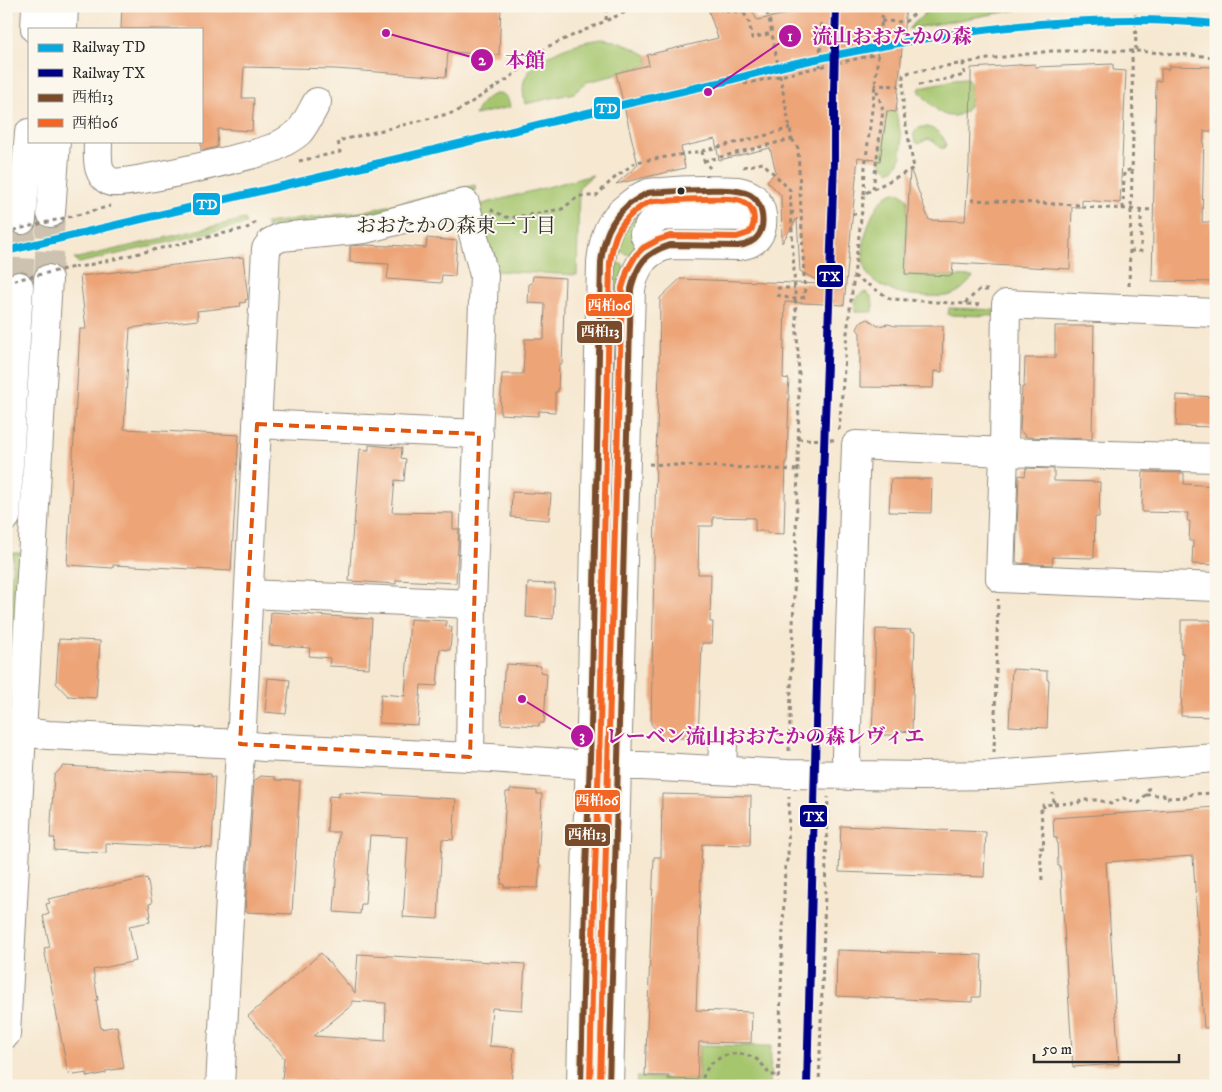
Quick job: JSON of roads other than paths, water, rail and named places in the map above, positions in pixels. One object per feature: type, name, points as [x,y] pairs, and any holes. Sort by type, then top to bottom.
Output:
[{"type":"street","points":[[35,28],[36,6]]},
{"type":"street","points":[[63,28],[64,6]]},
{"type":"street","points":[[98,142],[100,173],[112,182],[121,183],[235,158],[275,147],[299,132],[317,102]]},
{"type":"street","points":[[14,226],[28,139]]},
{"type":"street","points":[[56,142],[64,214]]},
{"type":"street","points":[[581,1086],[601,262],[603,243],[607,233],[614,219],[634,200],[648,193],[680,190],[738,191],[753,197],[761,209],[760,233],[755,240],[747,245],[670,245],[634,260],[627,259],[615,252],[609,245],[607,233]]},
{"type":"street","points":[[220,1086],[248,594],[257,540],[257,424],[266,249],[271,242],[281,237],[365,229],[466,203],[484,275],[472,604],[470,757]]},
{"type":"street","points":[[609,1086],[631,289],[638,266],[648,255]]},
{"type":"street","points":[[6,1034],[48,279]]},
{"type":"street","points":[[6,517],[13,284]]},
{"type":"street","points":[[1216,313],[1006,304],[1000,578],[1216,587]]},
{"type":"street","points":[[257,424],[298,433],[479,434]]},
{"type":"street","points":[[848,776],[846,756],[856,445],[1004,452],[1216,458]]},
{"type":"street","points":[[248,594],[472,604]]},
{"type":"street","points":[[22,732],[589,765],[617,765],[723,757],[787,774],[848,776],[993,775],[1216,758]]},
{"type":"tunnel","points":[[48,279],[51,213]]},
{"type":"tunnel","points":[[19,286],[22,220]]},
{"type":"rail line","name":"TX","points":[[807,1086],[820,564],[834,161],[836,6]]},
{"type":"rail line","name":"TD","points":[[6,251],[724,82],[786,65],[849,52],[1005,27],[1111,20],[1163,20],[1216,24]]},
{"type":"place","name":"本館","points":[[386,33]]},
{"type":"place","name":"流山おおたかの森","points":[[708,92]]},
{"type":"place","name":"レーベン流山おおたかの森レヴィエ","points":[[522,699]]},
{"type":"district","name":"おおたかの森東一丁目","points":[[456,225]]}]
